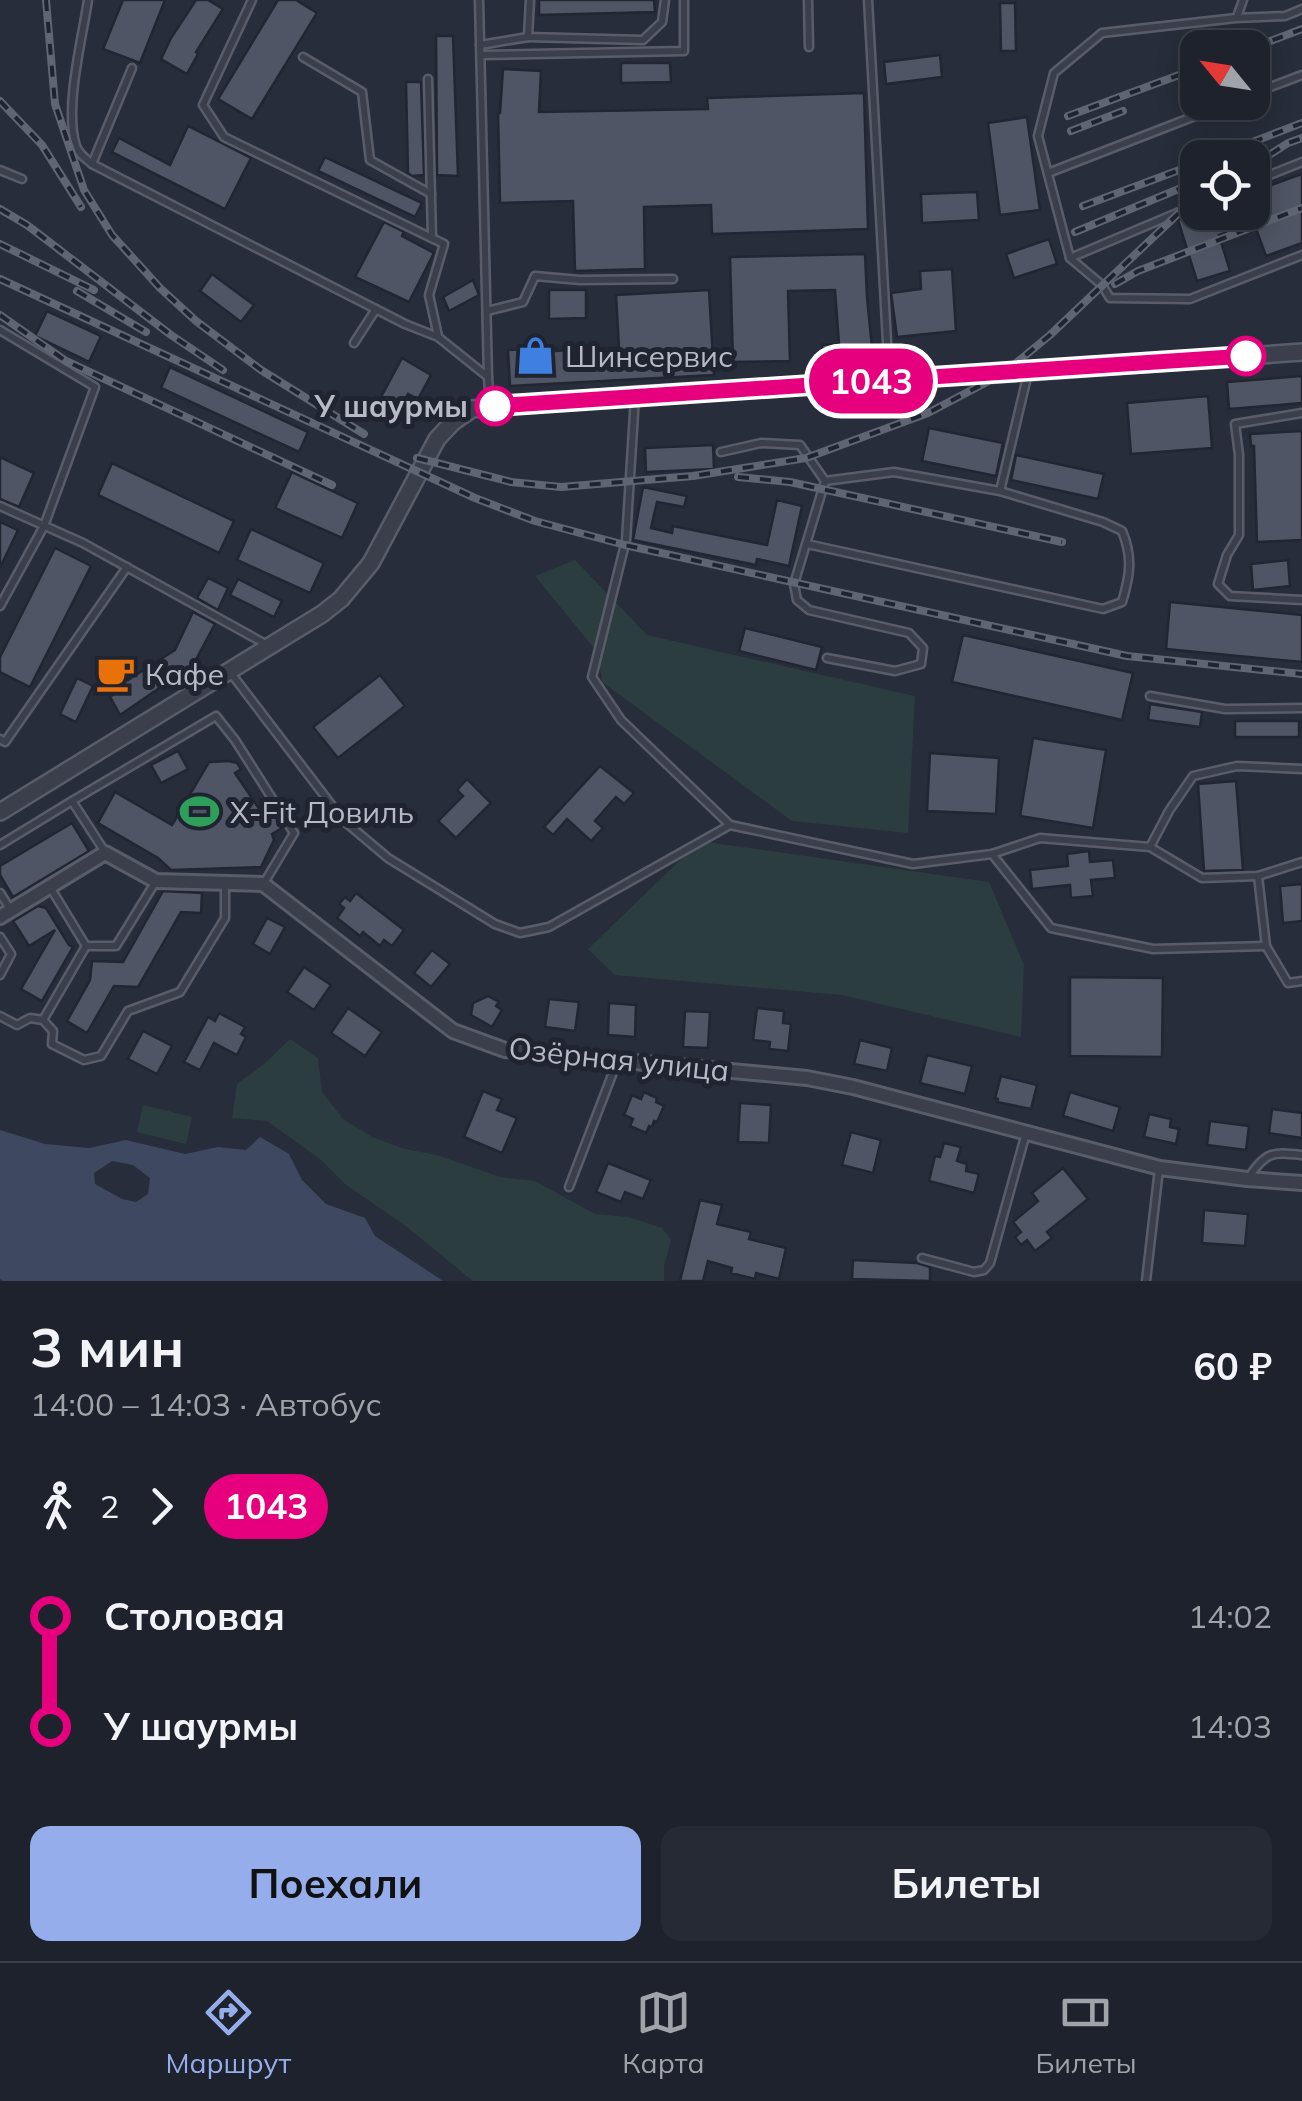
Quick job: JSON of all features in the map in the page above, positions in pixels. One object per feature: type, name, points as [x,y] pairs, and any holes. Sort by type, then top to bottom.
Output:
[{"type":"street","points":[[0,812],[322,614],[371,563],[437,440],[472,409],[1302,352]]},
{"type":"street","points":[[5,914],[106,853],[156,880],[263,884]]},
{"type":"street","name":"Озёрная улица","points":[[263,884],[453,1031],[505,1050],[807,1078],[853,1086],[1160,1168],[1302,1183]]},
{"type":"lane","points":[[88,0],[74,87],[72,123],[77,150],[92,164],[438,337],[488,378]]},
{"type":"lane","points":[[252,0],[203,105],[224,136],[444,244],[429,294],[438,337]]},
{"type":"lane","points":[[479,0],[490,406]]},
{"type":"lane","points":[[528,38],[530,0]]},
{"type":"lane","points":[[480,45],[528,38],[643,40],[662,22],[665,0]]},
{"type":"lane","points":[[480,54],[684,51],[684,0]]},
{"type":"lane","points":[[808,0],[809,46]]},
{"type":"lane","points":[[868,0],[889,380]]},
{"type":"lane","points":[[1236,18],[1243,0]]},
{"type":"lane","points":[[1302,9],[1285,16],[1102,33],[1054,72],[1038,136],[1070,258],[1102,285],[1110,298],[1190,300],[1302,255]]},
{"type":"lane","points":[[304,57],[362,92],[370,160],[431,194]]},
{"type":"lane","points":[[92,164],[132,68]]},
{"type":"lane","points":[[1270,87],[1302,75]]},
{"type":"lane","points":[[428,79],[432,238]]},
{"type":"lane","points":[[1048,172],[1184,120]]},
{"type":"lane","points":[[1270,175],[1302,162]]},
{"type":"lane","points":[[0,170],[22,179]]},
{"type":"lane","points":[[1070,258],[1180,212]]},
{"type":"lane","points":[[487,311],[523,302],[535,276],[580,280],[672,279]]},
{"type":"lane","points":[[354,343],[376,309]]},
{"type":"lane","points":[[0,330],[95,387],[44,526],[0,606]]},
{"type":"lane","points":[[1000,491],[1029,372]]},
{"type":"lane","points":[[635,395],[626,540],[592,678],[621,720],[730,825],[913,864],[992,854],[1040,838],[1150,847],[1202,878],[1258,876],[1302,862]]},
{"type":"lane","points":[[1302,413],[1235,424],[1239,535],[1227,555],[1218,584],[1230,596],[1302,600]]},
{"type":"lane","points":[[721,452],[761,443],[800,445],[825,481]]},
{"type":"lane","points":[[807,544],[1102,609],[1122,602],[1129,582],[1129,548],[1122,531],[1103,522],[1000,491],[894,472],[825,481]]},
{"type":"lane","points":[[825,481],[794,584],[797,600],[810,610],[908,633],[924,648],[921,664],[895,671],[828,658]]},
{"type":"lane","points":[[0,506],[83,543],[270,646]]},
{"type":"lane","points":[[0,739],[5,742],[126,567]]},
{"type":"lane","points":[[229,671],[343,820],[388,858],[495,924],[520,933],[549,927],[730,825]]},
{"type":"lane","points":[[1150,696],[1224,709],[1302,708]]},
{"type":"lane","points":[[0,845],[216,716],[294,834],[263,884]]},
{"type":"lane","points":[[1150,847],[1193,776],[1237,766],[1302,769]]},
{"type":"lane","points":[[72,801],[106,853]]},
{"type":"lane","points":[[992,854],[1051,928],[1153,949],[1266,946]]},
{"type":"lane","points":[[1258,876],[1266,946],[1288,983],[1302,982]]},
{"type":"lane","points":[[86,946],[116,946],[156,880]]},
{"type":"lane","points":[[0,1016],[18,1025],[30,1018],[43,1020],[53,1031],[52,1044],[84,1060],[101,1056],[128,1011],[180,992],[226,918],[225,883]]},
{"type":"lane","points":[[50,886],[86,946]]},
{"type":"lane","points":[[0,892],[5,914]]},
{"type":"lane","points":[[0,937],[12,954],[0,974]]},
{"type":"lane","points":[[43,1020],[86,946]]},
{"type":"lane","points":[[569,1187],[617,1061]]},
{"type":"lane","points":[[922,1258],[974,1272],[990,1264],[1026,1132]]},
{"type":"lane","points":[[1247,1180],[1268,1154],[1302,1156]]},
{"type":"lane","points":[[1146,1281],[1160,1168]]},
{"type":"shaded area","points":[[575,560],[647,635],[915,696],[908,833],[792,821],[602,682],[598,653],[535,576]]},
{"type":"shaded area","points":[[700,841],[989,882],[1024,965],[1021,1037],[842,995],[615,975],[588,949]]},
{"type":"shaded area","points":[[290,1039],[318,1058],[322,1092],[343,1119],[372,1137],[500,1177],[535,1181],[595,1214],[628,1217],[662,1228],[671,1240],[664,1281],[473,1281],[267,1121],[232,1118],[237,1084]]},
{"type":"shaded area","points":[[143,1105],[192,1117],[186,1144],[137,1132]]},
{"type":"water","points":[[0,1130],[45,1144],[89,1148],[126,1140],[185,1154],[218,1147],[246,1150],[260,1137],[289,1154],[302,1180],[326,1204],[365,1218],[375,1236],[443,1281],[3,1281]],"holes":[[[112,1161],[133,1165],[150,1178],[148,1194],[136,1202],[95,1184],[94,1173]]]},
{"type":"building","points":[[123,0],[165,0],[140,63],[103,49]]},
{"type":"building","points":[[196,0],[208,0],[223,9],[187,74],[161,59]]},
{"type":"building","points":[[278,0],[296,0],[317,13],[252,119],[218,99]]},
{"type":"building","points":[[539,0],[654,0],[655,12],[539,15]]},
{"type":"building","points":[[1000,3],[1015,3],[1016,51],[1001,51]]},
{"type":"building","points":[[436,36],[453,36],[458,176],[437,175]]},
{"type":"building","points":[[940,55],[942,77],[886,84],[884,62]]},
{"type":"building","points":[[621,63],[670,63],[671,82],[621,83]]},
{"type":"building","points":[[503,69],[541,71],[539,112],[708,109],[707,98],[864,93],[868,229],[712,234],[711,205],[644,207],[645,269],[575,271],[573,201],[500,203],[498,113]]},
{"type":"building","points":[[406,82],[421,82],[424,175],[408,173]]},
{"type":"building","points":[[1027,117],[1040,210],[1000,215],[988,123]]},
{"type":"building","points":[[188,126],[251,158],[225,209],[112,152],[119,138],[170,165]]},
{"type":"building","points":[[325,157],[422,203],[415,217],[318,171]]},
{"type":"building","points":[[1302,174],[1302,243],[1266,256],[1257,230],[1270,230],[1270,186]]},
{"type":"building","points":[[977,192],[979,220],[922,223],[921,194]]},
{"type":"building","points":[[384,222],[434,253],[409,302],[355,277]]},
{"type":"building","points":[[1181,230],[1234,230],[1219,235],[1230,271],[1197,281]]},
{"type":"building","points":[[1049,239],[1057,264],[1014,278],[1006,254]]},
{"type":"building","points":[[865,254],[873,358],[823,360],[822,345],[839,344],[835,290],[788,291],[790,361],[733,362],[730,257]]},
{"type":"building","points":[[952,269],[956,331],[897,337],[891,293],[921,289],[920,271]]},
{"type":"building","points":[[212,274],[254,305],[241,322],[200,291]]},
{"type":"building","points":[[473,280],[479,295],[449,311],[443,297]]},
{"type":"building","points":[[549,290],[586,290],[586,318],[549,319]]},
{"type":"building","points":[[709,290],[714,375],[510,386],[508,350],[619,347],[616,295]]},
{"type":"building","points":[[47,311],[101,336],[89,362],[35,336]]},
{"type":"building","points":[[402,358],[431,375],[418,399],[408,394],[400,407],[381,397]]},
{"type":"building","points":[[170,367],[308,432],[299,452],[161,388]]},
{"type":"building","points":[[1302,376],[1302,403],[1229,409],[1227,382]]},
{"type":"building","points":[[1208,396],[1212,448],[1131,454],[1127,403]]},
{"type":"building","points":[[929,428],[1003,443],[996,476],[922,461]]},
{"type":"building","points":[[1302,431],[1302,540],[1257,542],[1254,446],[1250,434]]},
{"type":"building","points":[[713,445],[714,469],[646,472],[645,448]]},
{"type":"building","points":[[1016,455],[1104,474],[1098,499],[1011,480]]},
{"type":"building","points":[[0,457],[34,473],[19,507],[0,499]]},
{"type":"building","points":[[112,463],[234,521],[219,553],[98,495]]},
{"type":"building","points":[[292,472],[358,503],[342,538],[275,508]]},
{"type":"building","points":[[643,487],[687,496],[684,507],[657,502],[651,528],[672,533],[673,526],[767,545],[777,500],[802,506],[789,566],[757,559],[756,565],[633,540]]},
{"type":"building","points":[[0,522],[18,530],[0,568]]},
{"type":"building","points":[[251,529],[324,563],[310,593],[237,560]]},
{"type":"building","points":[[55,548],[91,566],[30,687],[0,672],[0,657]]},
{"type":"building","points":[[1288,560],[1290,586],[1253,590],[1251,564]]},
{"type":"building","points":[[208,578],[228,588],[218,610],[197,598]]},
{"type":"building","points":[[238,579],[282,601],[274,617],[230,595]]},
{"type":"building","points":[[1170,602],[1302,615],[1302,662],[1166,649]]},
{"type":"building","points":[[193,612],[215,624],[193,665],[120,715],[99,673],[117,662],[128,680],[175,650]]},
{"type":"building","points":[[745,628],[822,647],[816,670],[739,651]]},
{"type":"building","points":[[963,635],[1133,673],[1122,720],[952,682]]},
{"type":"building","points":[[380,675],[405,706],[338,758],[313,727]]},
{"type":"building","points":[[77,678],[93,686],[76,722],[60,714]]},
{"type":"building","points":[[1150,704],[1202,712],[1200,727],[1148,720]]},
{"type":"building","points":[[1235,721],[1299,721],[1299,737],[1235,737]]},
{"type":"building","points":[[1033,738],[1106,750],[1093,828],[1020,816]]},
{"type":"building","points":[[178,751],[188,769],[161,783],[151,765]]},
{"type":"building","points":[[930,753],[999,758],[996,814],[927,811]]},
{"type":"building","points":[[229,761],[241,769],[235,773],[264,816],[272,811],[282,828],[272,834],[274,840],[261,867],[171,870],[158,858],[98,823],[115,792],[172,825],[209,762]]},
{"type":"building","points":[[600,766],[634,793],[624,804],[616,797],[595,821],[603,828],[591,841],[567,819],[553,835],[544,827]]},
{"type":"building","points":[[467,779],[491,803],[456,838],[438,821],[463,796],[457,790]]},
{"type":"building","points":[[1236,781],[1243,870],[1204,871],[1198,784]]},
{"type":"building","points":[[72,823],[89,851],[13,897],[0,875],[0,866]]},
{"type":"building","points":[[1089,851],[1090,862],[1113,860],[1115,878],[1091,880],[1093,896],[1071,898],[1070,885],[1032,889],[1030,870],[1068,866],[1067,854]]},
{"type":"building","points":[[1302,884],[1302,921],[1283,923],[1280,886]]},
{"type":"building","points":[[163,891],[202,893],[201,913],[181,912],[138,987],[114,986],[87,1033],[67,1021],[90,980],[92,961],[123,962]]},
{"type":"building","points":[[356,893],[404,930],[392,946],[384,940],[380,946],[363,932],[360,936],[337,918],[344,908],[339,904],[345,897],[350,901]]},
{"type":"building","points":[[38,906],[46,908],[73,947],[42,1001],[21,989],[55,930],[29,946],[13,921]]},
{"type":"building","points":[[267,918],[285,927],[270,954],[253,944]]},
{"type":"building","points":[[432,950],[450,964],[431,987],[414,973]]},
{"type":"building","points":[[304,967],[331,985],[314,1010],[287,992]]},
{"type":"building","points":[[1070,977],[1163,978],[1162,1057],[1070,1056]]},
{"type":"building","points":[[488,996],[499,1002],[496,1006],[502,1010],[492,1027],[471,1015],[473,1003]]},
{"type":"building","points":[[549,999],[579,1002],[575,1031],[545,1027]]},
{"type":"building","points":[[609,1003],[636,1005],[635,1037],[608,1035]]},
{"type":"building","points":[[348,1008],[382,1032],[365,1056],[331,1033]]},
{"type":"building","points":[[757,1008],[784,1011],[783,1023],[791,1024],[788,1051],[769,1049],[770,1042],[753,1040]]},
{"type":"building","points":[[685,1011],[710,1012],[708,1048],[683,1047]]},
{"type":"building","points":[[219,1013],[245,1027],[241,1034],[246,1037],[237,1055],[214,1043],[200,1070],[184,1062],[208,1017],[215,1021]]},
{"type":"building","points":[[143,1031],[172,1046],[157,1074],[128,1059]]},
{"type":"building","points":[[860,1040],[892,1048],[887,1071],[854,1064]]},
{"type":"building","points":[[927,1055],[972,1066],[965,1094],[920,1083]]},
{"type":"building","points":[[1001,1076],[1037,1085],[1031,1109],[997,1102]]},
{"type":"building","points":[[483,1091],[502,1099],[497,1110],[517,1118],[502,1153],[464,1137]]},
{"type":"building","points":[[644,1092],[664,1106],[657,1122],[646,1133],[630,1126],[633,1119],[624,1115],[632,1095],[641,1099]]},
{"type":"building","points":[[1070,1092],[1120,1107],[1113,1131],[1063,1116]]},
{"type":"building","points":[[740,1103],[771,1105],[769,1143],[738,1142]]},
{"type":"building","points":[[1272,1109],[1302,1113],[1302,1138],[1269,1133]]},
{"type":"building","points":[[1149,1114],[1171,1119],[1170,1127],[1179,1129],[1176,1144],[1144,1137]]},
{"type":"building","points":[[1210,1121],[1249,1126],[1246,1150],[1207,1145]]},
{"type":"building","points":[[851,1132],[881,1140],[873,1173],[842,1165]]},
{"type":"building","points":[[944,1143],[961,1147],[957,1161],[967,1164],[966,1171],[979,1174],[974,1193],[929,1181],[935,1156],[940,1157]]},
{"type":"building","points":[[608,1163],[651,1180],[643,1199],[625,1192],[621,1202],[596,1192]]},
{"type":"building","points":[[1063,1168],[1088,1199],[1047,1232],[1052,1238],[1035,1251],[1027,1240],[1021,1245],[1015,1237],[1021,1232],[1013,1222],[1038,1201],[1032,1193]]},
{"type":"building","points":[[700,1200],[722,1205],[717,1224],[751,1232],[749,1239],[786,1248],[779,1279],[756,1273],[755,1279],[731,1273],[732,1268],[708,1261],[703,1281],[680,1281]]},
{"type":"building","points":[[1204,1210],[1248,1214],[1245,1246],[1202,1243]]},
{"type":"building","points":[[853,1260],[917,1263],[930,1267],[930,1281],[852,1279]]},
{"type":"railway","points":[[46,0],[55,104],[84,190],[112,235],[196,321],[261,370],[364,434]]},
{"type":"railway","points":[[1270,41],[1302,29]]},
{"type":"railway","points":[[1068,116],[1180,75]]},
{"type":"railway","points":[[0,101],[42,145],[81,207]]},
{"type":"railway","points":[[1071,131],[1123,111]]},
{"type":"railway","points":[[1258,140],[1302,123]]},
{"type":"railway","points":[[1270,154],[1302,138]]},
{"type":"railway","points":[[1083,206],[1180,170]]},
{"type":"railway","points":[[1075,232],[1180,188]]},
{"type":"railway","points":[[1115,284],[1138,271],[1302,208]]},
{"type":"railway","points":[[0,209],[223,370]]},
{"type":"railway","points":[[417,458],[511,482],[561,487],[693,476],[806,458],[928,413],[1004,373],[1050,335],[1180,212]]},
{"type":"railway","points":[[0,244],[94,290]]},
{"type":"railway","points":[[0,279],[475,498],[535,521],[625,545],[1127,656],[1302,674]]},
{"type":"railway","points":[[77,291],[146,332]]},
{"type":"railway","points":[[0,315],[66,361],[332,485]]},
{"type":"railway","points":[[738,477],[790,482],[1062,542]]},
{"type":"bus line","name":"1043","points":[[495,406],[1246,356]]},
{"type":"place","name":"Шинсервис","points":[[535,356]]},
{"type":"place","name":"У шаурмы","points":[[495,406]]},
{"type":"place","name":"Кафе","points":[[115,674]]},
{"type":"place","name":"X-Fit Довиль","points":[[200,812]]}]
